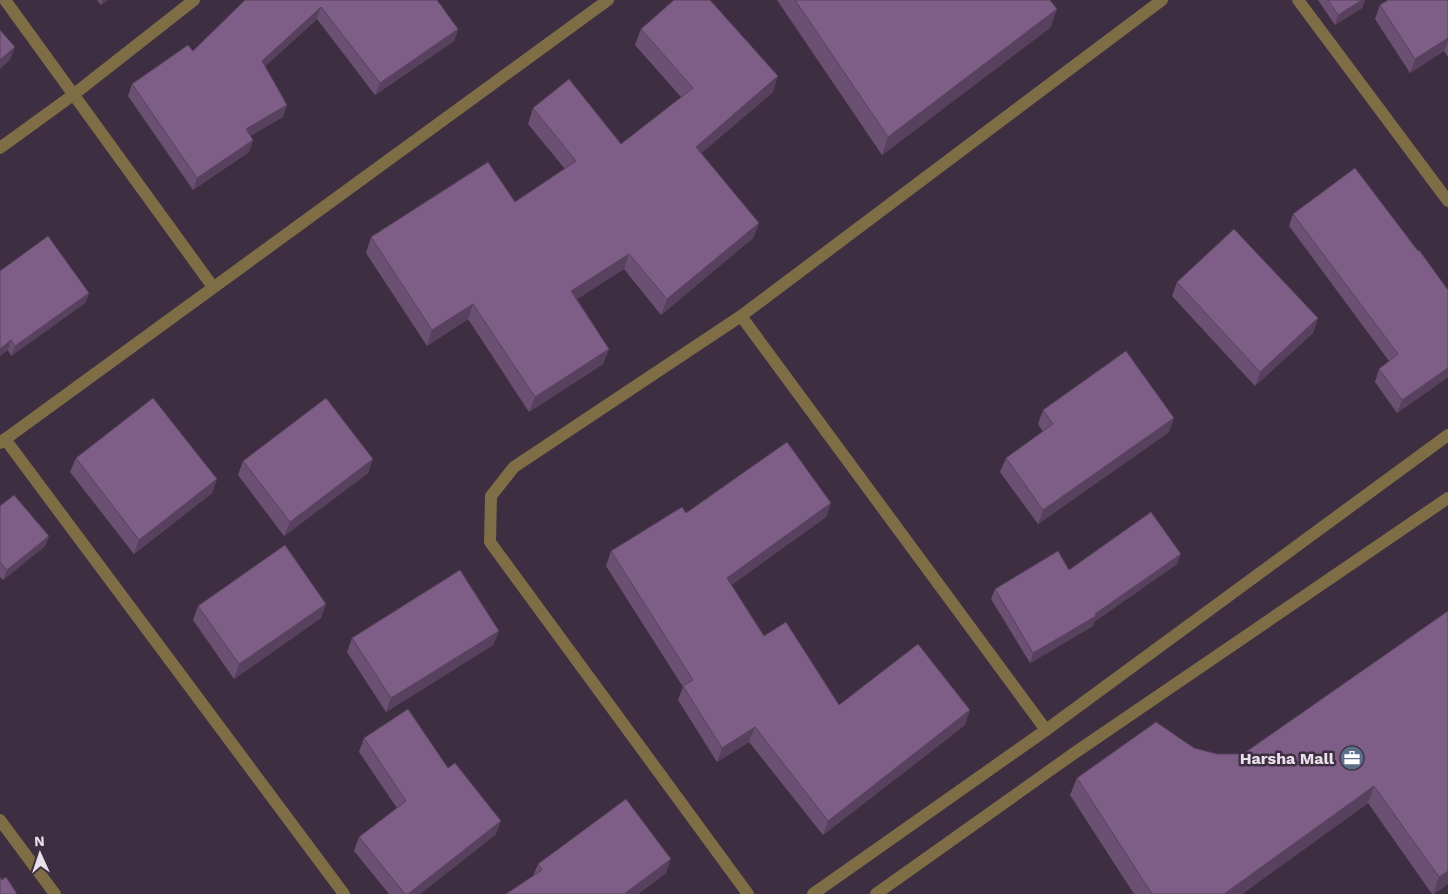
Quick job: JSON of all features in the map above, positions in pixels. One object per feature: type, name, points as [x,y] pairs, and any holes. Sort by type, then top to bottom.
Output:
[{"type":"street","points":[[5,0],[213,287]]},
{"type":"street","points":[[0,148],[73,95],[194,0]]},
{"type":"street","points":[[344,894],[2,441],[608,0]]},
{"type":"street","points":[[748,894],[490,542],[491,496],[514,467],[741,316],[1162,0]]},
{"type":"street","points":[[1298,0],[1448,201]]},
{"type":"street","points":[[741,316],[1046,730]]},
{"type":"street","points":[[813,894],[1046,730],[1448,435]]},
{"type":"street","points":[[876,894],[1073,754],[1448,498]]},
{"type":"street","points":[[0,820],[55,894]]},
{"type":"building","points":[[245,0],[437,0],[458,29],[380,83],[321,7],[262,61],[287,105],[246,129],[253,140],[197,178],[132,84],[188,45],[193,51]]},
{"type":"building","points":[[674,0],[710,0],[778,76],[696,147],[759,223],[667,299],[629,254],[571,291],[609,349],[535,397],[473,304],[432,330],[371,237],[488,162],[515,202],[576,161],[533,108],[569,79],[621,144],[693,88],[641,29]]},
{"type":"building","points":[[795,0],[1050,0],[1057,9],[888,137]]},
{"type":"building","points":[[1328,0],[1362,0],[1338,15]]},
{"type":"building","points":[[1388,0],[1448,0],[1448,38],[1415,59],[1380,5]]},
{"type":"building","points":[[0,30],[15,47],[0,60]]},
{"type":"building","points":[[1355,168],[1448,290],[1448,368],[1402,400],[1379,369],[1398,354],[1293,214]]},
{"type":"building","points":[[1234,229],[1318,318],[1260,372],[1177,282]]},
{"type":"building","points":[[48,236],[89,293],[15,346],[11,340],[0,349],[0,271]]},
{"type":"building","points":[[1126,351],[1174,418],[1043,510],[1006,458],[1053,424],[1043,410]]},
{"type":"building","points":[[153,398],[217,479],[139,540],[76,458]]},
{"type":"building","points":[[326,398],[373,459],[290,522],[243,461]]},
{"type":"building","points":[[787,442],[831,503],[727,578],[764,636],[786,622],[839,705],[918,644],[970,710],[828,821],[755,727],[722,748],[683,686],[693,680],[611,551],[682,507],[686,513]]},
{"type":"building","points":[[14,495],[49,536],[7,570],[0,562],[0,506]]},
{"type":"building","points":[[1151,512],[1181,554],[1095,614],[1096,616],[1033,653],[995,589],[1058,551],[1069,570]]},
{"type":"building","points":[[285,545],[326,604],[239,664],[198,606]]},
{"type":"building","points":[[460,570],[499,631],[391,698],[352,638]]},
{"type":"building","name":"Harsha Mall","points":[[1448,611],[1448,871],[1439,877],[1374,786],[1224,894],[1152,894],[1077,778],[1156,722],[1194,748],[1217,754],[1243,754]]},
{"type":"building","points":[[408,709],[448,768],[455,763],[501,821],[408,894],[405,894],[359,837],[406,801],[364,738]]},
{"type":"building","points":[[626,799],[671,859],[624,894],[506,894],[542,870],[538,864]]},
{"type":"building","points":[[0,877],[2,880],[6,877],[17,894],[0,894]]},
{"type":"place","name":"Harsha Mall","points":[[1352,758]]}]
